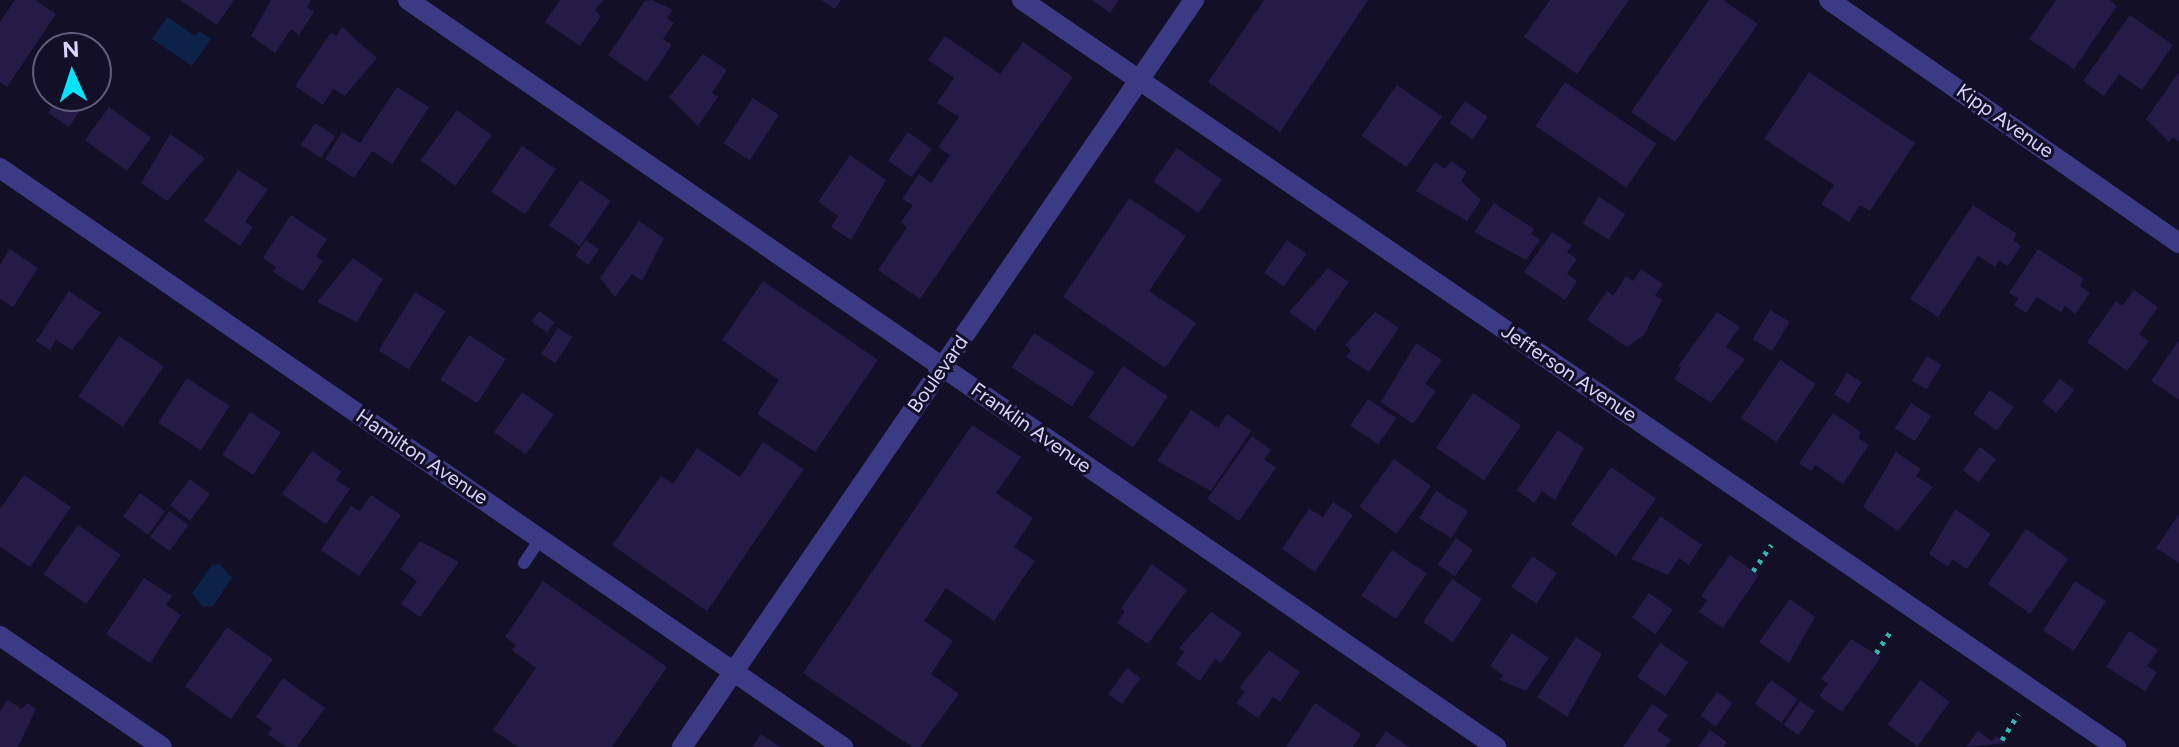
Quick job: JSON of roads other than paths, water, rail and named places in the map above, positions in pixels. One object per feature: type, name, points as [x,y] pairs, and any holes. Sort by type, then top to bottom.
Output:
[{"type":"street","name":"Franklin Avenue","points":[[408,0],[1496,747]]},
{"type":"street","name":"Jefferson Avenue","points":[[1022,0],[2116,747]]},
{"type":"street","name":"Boulevard","points":[[682,747],[1194,0]]},
{"type":"street","name":"Kipp Avenue","points":[[1829,0],[2179,243]]},
{"type":"street","name":"Hamilton Avenue","points":[[0,168],[843,747]]},
{"type":"street","points":[[0,636],[162,747]]},
{"type":"lane","points":[[524,563],[541,538]]},
{"type":"water","points":[[167,17],[195,36],[199,31],[211,39],[192,66],[152,39]]},
{"type":"water","points":[[220,564],[232,578],[213,606],[203,607],[192,593],[212,565]]}]
